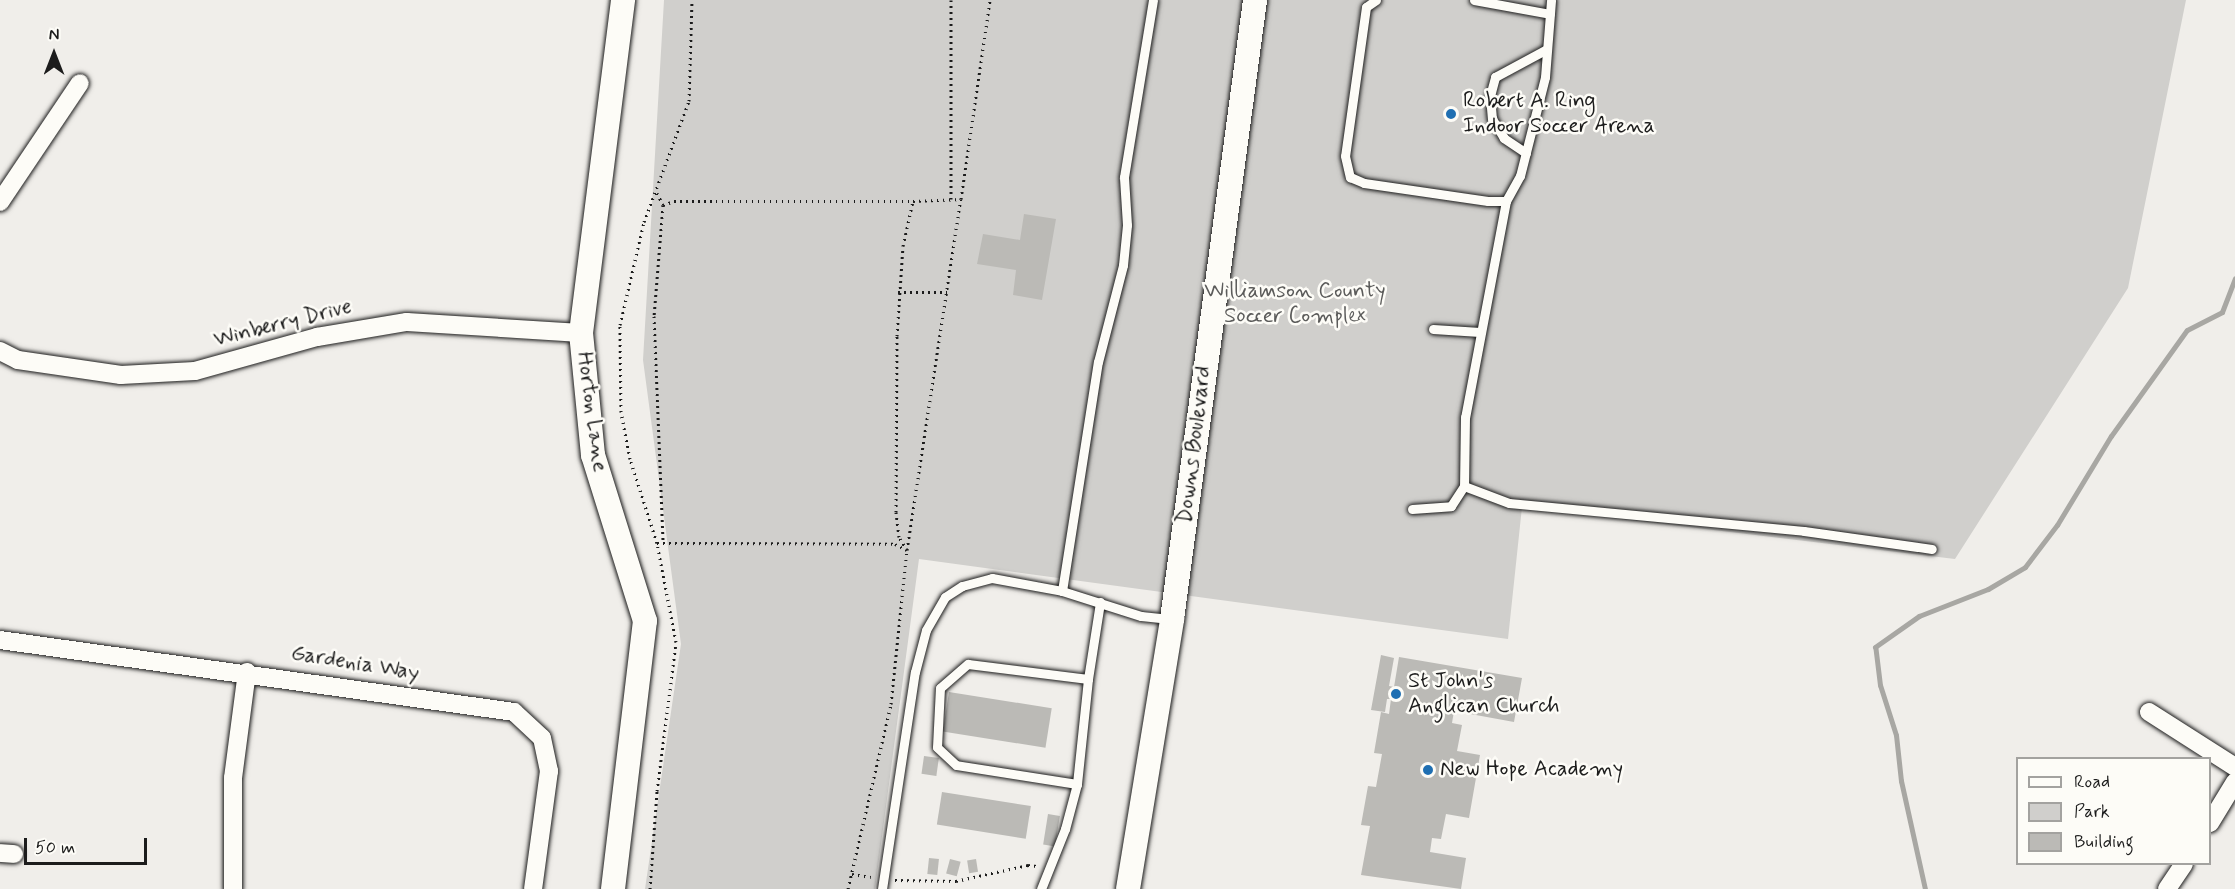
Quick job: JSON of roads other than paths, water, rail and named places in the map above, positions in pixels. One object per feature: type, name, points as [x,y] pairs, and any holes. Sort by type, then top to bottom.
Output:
[{"type":"street","name":"Horton Lane","points":[[613,889],[645,621],[593,456],[581,333],[623,0]]},
{"type":"street","name":"Downs Boulevard","points":[[1128,889],[1172,619],[1255,0]]},
{"type":"street","points":[[0,202],[80,83]]},
{"type":"street","name":"Winberry Drive","points":[[0,351],[18,360],[121,375],[195,371],[317,337],[407,322],[581,333]]},
{"type":"street","name":"Gardenia Way","points":[[0,640],[247,672],[513,712],[542,738],[549,771],[533,889]]},
{"type":"street","points":[[233,889],[233,778],[247,672]]},
{"type":"street","points":[[2149,712],[2235,767]]},
{"type":"street","points":[[2211,821],[2235,782]]},
{"type":"street","points":[[2167,889],[2183,865]]},
{"type":"lane","points":[[1062,591],[1098,362],[1123,265],[1127,225],[1124,177],[1153,0]]},
{"type":"lane","points":[[1376,0],[1366,8],[1345,156],[1350,177],[1364,183],[1506,201]]},
{"type":"lane","points":[[1474,0],[1550,14]]},
{"type":"lane","points":[[1412,509],[1450,506],[1464,486],[1465,417],[1480,332],[1506,201],[1520,176],[1545,78],[1551,0]]},
{"type":"lane","points":[[1526,153],[1504,138],[1492,119],[1490,96],[1495,78],[1547,49]]},
{"type":"lane","points":[[1433,329],[1480,332]]},
{"type":"lane","points":[[1464,486],[1509,503],[1804,531],[1932,549]]},
{"type":"lane","points":[[882,889],[915,672],[926,630],[945,597],[962,586],[992,578],[1062,591],[1141,616],[1172,619]]},
{"type":"lane","points":[[1041,889],[1065,829],[1077,784],[1088,679],[1100,602]]},
{"type":"lane","points":[[1077,784],[956,765],[937,747],[940,688],[968,664],[1088,679]]},
{"type":"waterway","points":[[1925,889],[1901,781],[1896,735],[1880,685],[1875,647],[1919,616],[1988,589],[2025,567],[2057,525],[2111,436],[2187,330],[2222,312],[2235,278]]},
{"type":"place","name":"Robert A. Ring Indoor Soccer Arena","points":[[1451,114]]},
{"type":"place","name":"St John's Anglican Church","points":[[1396,694]]},
{"type":"place","name":"New Hope Academy","points":[[1428,770]]},
{"type":"park label","name":"Williamson County Soccer Complex","points":[[1295,304]]}]
